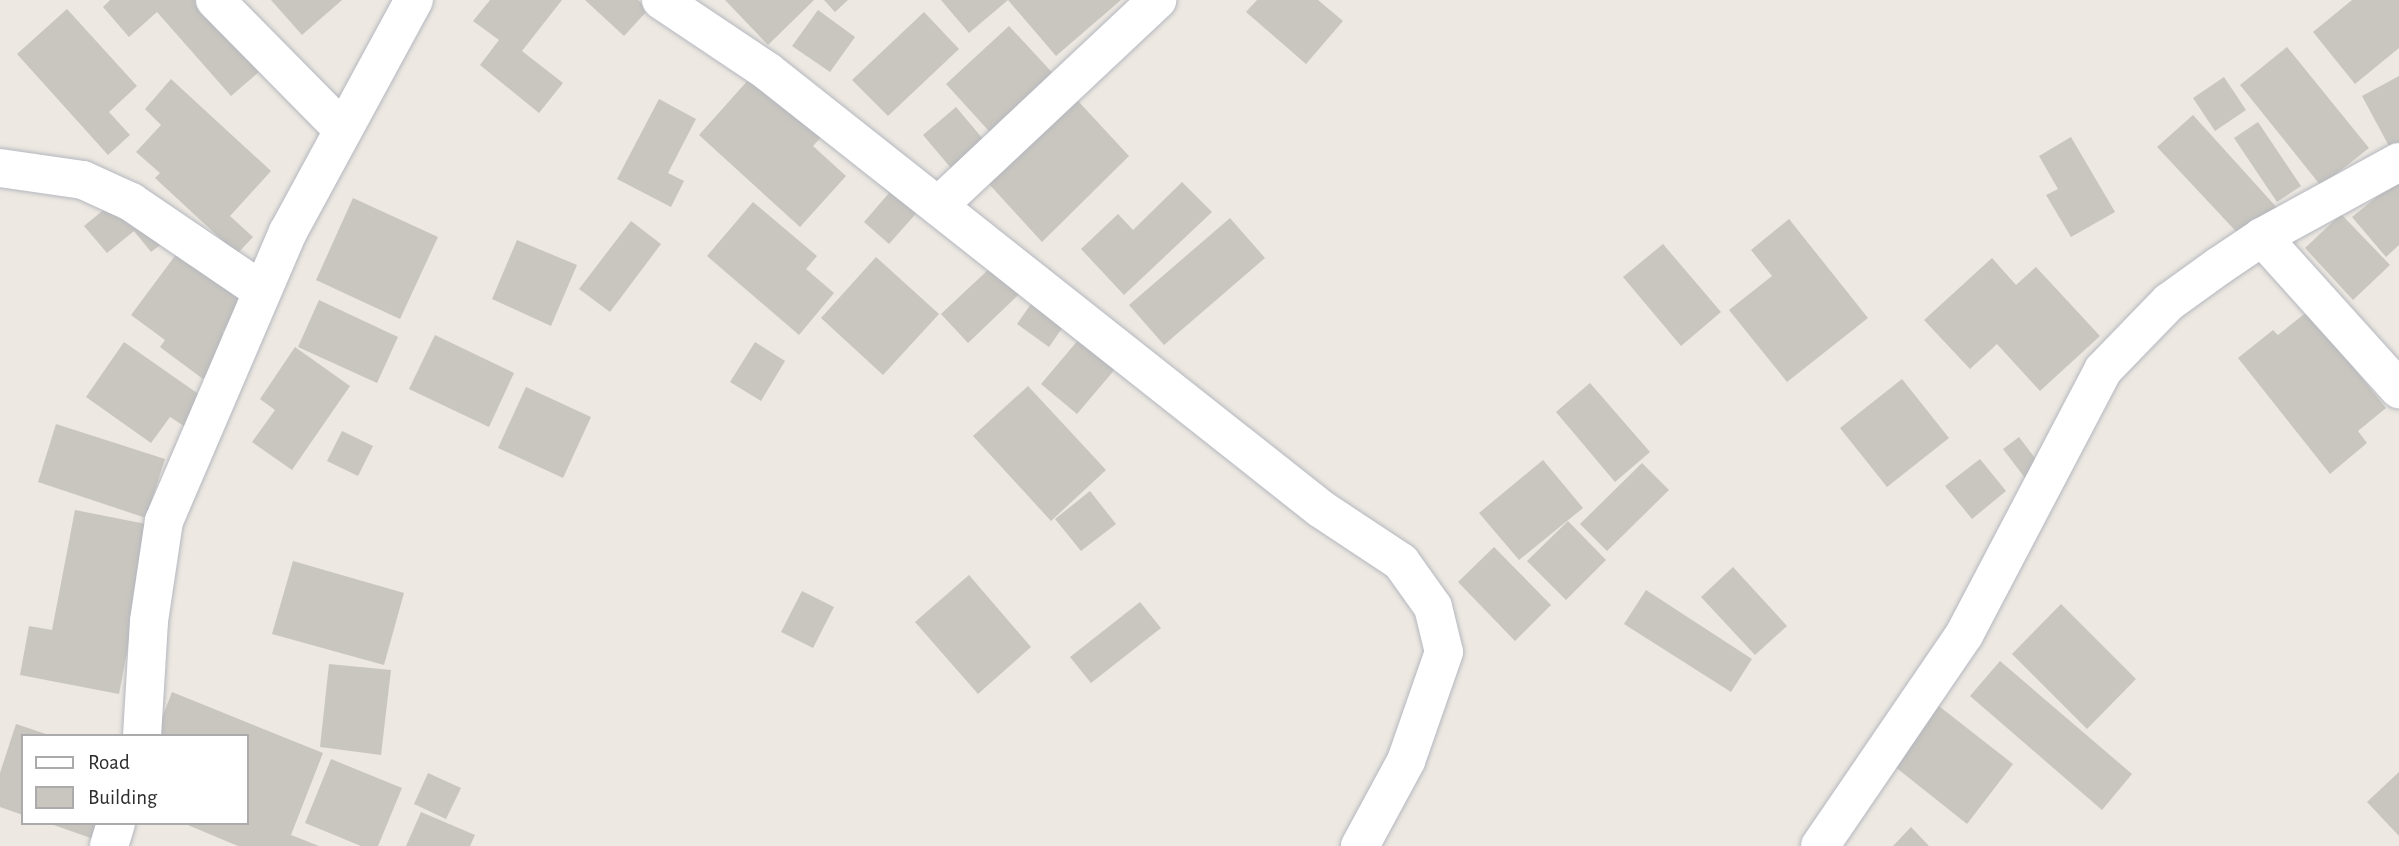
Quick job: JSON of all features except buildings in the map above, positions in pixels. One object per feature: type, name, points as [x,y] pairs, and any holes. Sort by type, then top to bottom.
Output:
[{"type":"street","points":[[215,0],[343,130]]},
{"type":"street","points":[[142,734],[149,621],[164,521],[262,291],[343,130],[414,0]]},
{"type":"street","points":[[661,0],[767,71],[1321,509],[1401,562],[1433,607],[1444,652],[1406,761],[1360,846]]},
{"type":"street","points":[[939,206],[1157,0]]},
{"type":"street","points":[[1820,846],[1964,635],[2103,370],[2169,302],[2262,237],[2399,162]]},
{"type":"street","points":[[0,168],[83,180],[131,202],[262,291]]},
{"type":"street","points":[[2262,237],[2399,389]]},
{"type":"street","points":[[109,846],[115,825]]}]
